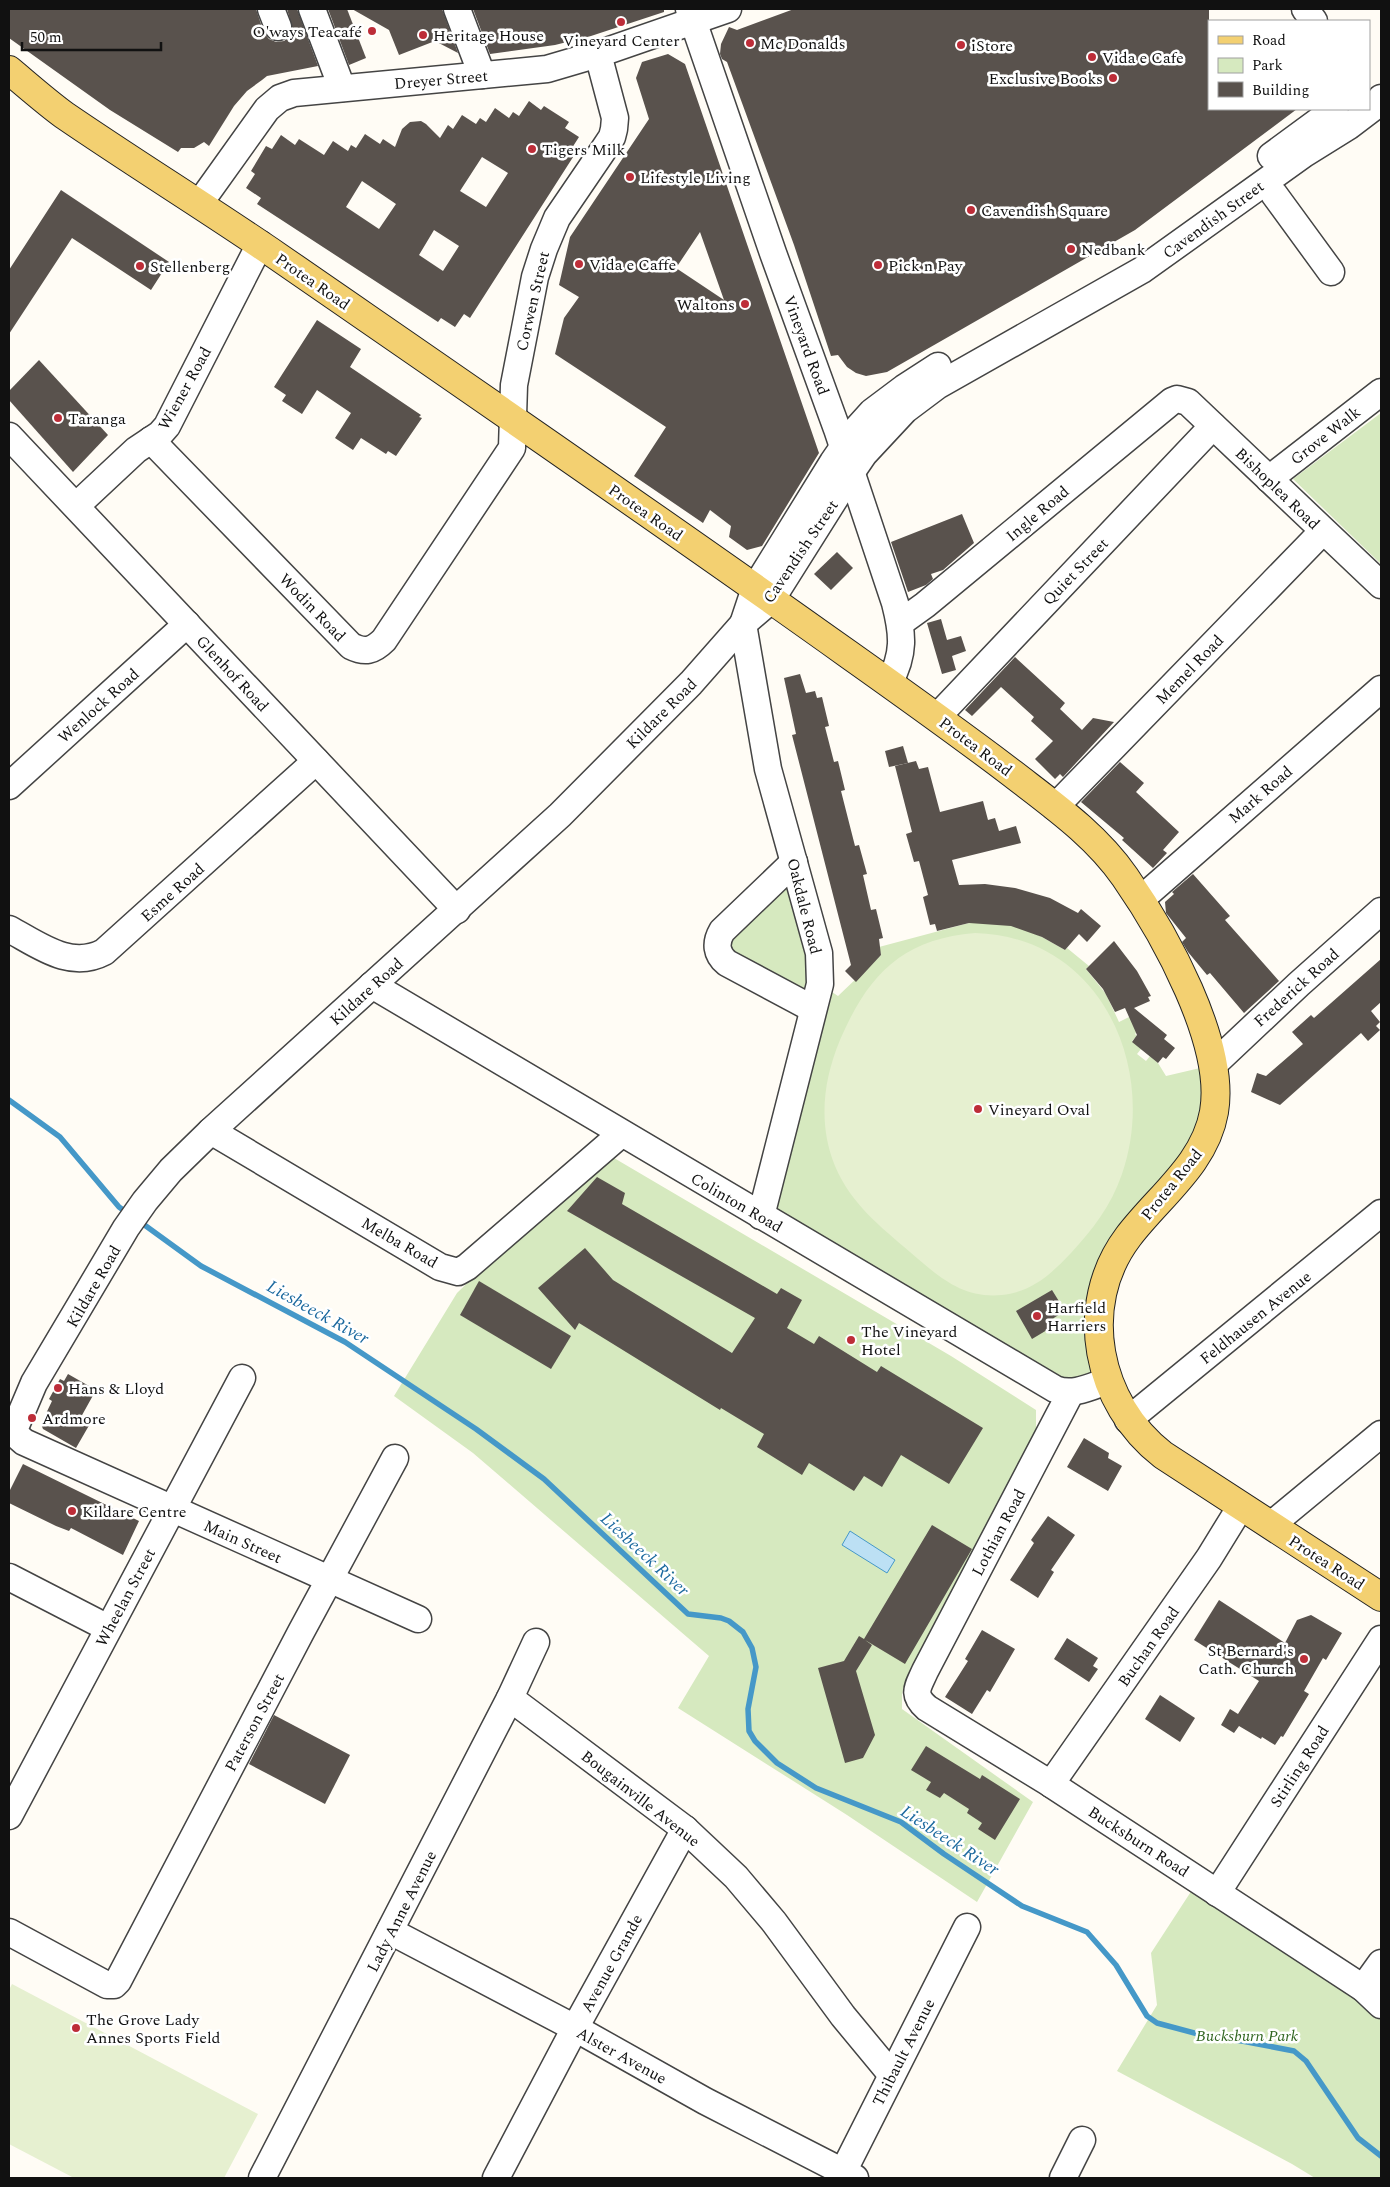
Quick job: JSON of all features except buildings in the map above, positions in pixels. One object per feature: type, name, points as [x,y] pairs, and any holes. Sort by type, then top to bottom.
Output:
[{"type":"main road","name":"Protea Road","points":[[9,70],[60,112],[260,244],[937,717],[1055,807],[1103,849],[1140,900],[1185,982],[1200,1023],[1216,1081],[1212,1121],[1204,1144],[1191,1164],[1130,1235],[1114,1260],[1108,1274],[1099,1320],[1101,1354],[1107,1381],[1128,1420],[1144,1440],[1163,1455],[1381,1596]]},
{"type":"main road","name":"Protea Road","points":[[9,90],[60,112]]},
{"type":"street","points":[[312,9],[342,88]]},
{"type":"street","points":[[457,9],[482,76]]},
{"type":"street","name":"Dreyer Street","points":[[199,204],[255,123],[280,98],[294,93],[547,69],[598,54],[691,15],[728,9]]},
{"type":"street","points":[[1306,9],[1313,20]]},
{"type":"street","name":"Vineyard Road","points":[[691,15],[896,603],[902,645],[899,663],[888,683]]},
{"type":"street","name":"Corwen Street","points":[[513,419],[514,385],[522,337],[535,277],[544,249],[557,218],[612,137],[614,129],[615,118],[598,54]]},
{"type":"street","name":"Cavendish Street","points":[[847,461],[853,433],[872,412],[904,388],[954,356],[1137,254],[1335,110]]},
{"type":"street","name":"Cavendish Street","points":[[743,624],[763,594],[833,462],[847,461],[864,454],[905,410],[938,386],[1142,270],[1296,160],[1349,126],[1364,110]]},
{"type":"street","points":[[1274,194],[1331,272]]},
{"type":"street","name":"Wiener Road","points":[[76,506],[136,450],[167,426],[260,244]]},
{"type":"street","name":"Grove Walk","points":[[1269,479],[1381,392]]},
{"type":"street","name":"Bishoplea Road","points":[[1172,401],[1177,399],[1188,402],[1381,585]]},
{"type":"street","name":"Ingle Road","points":[[900,623],[925,605],[1172,401]]},
{"type":"street","name":"Wodin Road","points":[[151,440],[351,646],[364,651],[372,650],[384,640],[512,448],[513,419]]},
{"type":"street","name":"Quiet Street","points":[[937,717],[1213,426]]},
{"type":"street","name":"Glenhof Road","points":[[9,436],[457,910]]},
{"type":"street","name":"Memel Road","points":[[1055,807],[1323,531]]},
{"type":"street","name":"Wenlock Road","points":[[9,786],[187,624]]},
{"type":"street","name":"Oakdale Road","points":[[743,624],[760,730],[794,862],[811,918],[819,953],[820,984],[761,1216]]},
{"type":"street","name":"Kildare Road","points":[[11,1430],[31,1390],[126,1228],[145,1201],[171,1170],[560,815],[691,683],[743,624]]},
{"type":"street","name":"Mark Road","points":[[1140,900],[1381,688]]},
{"type":"street","name":"Esme Road","points":[[9,929],[61,956],[84,959],[104,952],[316,761]]},
{"type":"street","points":[[794,862],[723,929],[718,937],[718,948],[721,957],[727,963],[814,1009]]},
{"type":"street","name":"Frederick Road","points":[[1213,1065],[1299,984],[1381,911]]},
{"type":"street","name":"Colinton Road","points":[[372,985],[1055,1389],[1071,1392]]},
{"type":"street","name":"Melba Road","points":[[212,1131],[440,1266],[458,1272],[467,1267],[621,1134]]},
{"type":"street","name":"Feldhausen Avenue","points":[[1128,1420],[1381,1213]]},
{"type":"street","name":"Wheelan Street","points":[[9,1816],[242,1378]]},
{"type":"street","points":[[1071,1392],[1107,1381]]},
{"type":"street","name":"Lothian Road","points":[[925,1672],[1071,1392]]},
{"type":"street","name":"Main Street","points":[[11,1430],[24,1442],[171,1510],[418,1619]]},
{"type":"street","points":[[1271,1526],[1381,1434]]},
{"type":"street","name":"Paterson Street","points":[[9,1932],[107,1985],[114,1985],[118,1981],[395,1458]]},
{"type":"street","name":"Buchan Road","points":[[1051,1784],[1209,1558],[1241,1506]]},
{"type":"street","points":[[9,1577],[108,1628]]},
{"type":"street","name":"Stirling Road","points":[[1218,1893],[1381,1639]]},
{"type":"street","name":"Lady Anne Avenue","points":[[262,2178],[510,1698],[536,1642]]},
{"type":"street","name":"Bucksburn Road","points":[[925,1672],[916,1691],[922,1704],[1051,1784],[1372,1996]]},
{"type":"street","name":"Bougainville Avenue","points":[[510,1698],[685,1829],[736,1877],[774,1922],[842,2016],[891,2074]]},
{"type":"street","name":"Avenue Grande","points":[[496,2178],[575,2028],[685,1829]]},
{"type":"street","name":"Thibault Avenue","points":[[846,2176],[891,2074],[967,1927]]},
{"type":"street","name":"Alster Avenue","points":[[390,1931],[575,2028],[705,2101],[846,2176]]},
{"type":"street","points":[[1372,1996],[1381,1963]]},
{"type":"street","points":[[1063,2178],[1082,2140]]},
{"type":"green space","points":[[1381,413],[1381,564],[1293,479]]},
{"type":"green space","name":"Vineyard Oval","points":[[794,862],[820,984],[838,996],[881,955],[879,947],[969,923],[986,923],[1004,919],[1065,950],[1067,948],[1089,966],[1086,969],[1106,994],[1119,1022],[1131,1016],[1142,1025],[1135,1034],[1137,1036],[1132,1041],[1141,1049],[1137,1054],[1146,1061],[1150,1056],[1158,1063],[1166,1076],[1213,1065],[1215,1105],[1121,1247],[1105,1371],[1076,1392],[761,1216],[813,1009],[727,963],[722,931]]},
{"type":"green space","name":"Vineyard Oval","points":[[975,933],[1018,940],[1055,957],[1086,982],[1109,1014],[1124,1051],[1132,1091],[1131,1133],[1122,1174],[1118,1186],[1101,1216],[1071,1253],[1048,1275],[1023,1290],[1002,1295],[975,1293],[952,1284],[920,1261],[888,1233],[849,1192],[835,1166],[826,1134],[826,1087],[834,1055],[851,1017],[876,979],[891,964],[908,952],[927,943]]},
{"type":"green space","points":[[614,1158],[951,1356],[1036,1410],[1036,1433],[1019,1471],[906,1679],[902,1694],[902,1709],[1033,1802],[977,1902],[847,1815],[678,1708],[709,1656],[473,1453],[394,1396],[457,1293],[523,1229]]},
{"type":"green space","name":"Bucksburn Park","points":[[1192,1890],[1353,1991],[1381,2017],[1381,2178],[1315,2178],[1117,2071],[1157,2005],[1151,1953]]},
{"type":"green space","name":"The Grove Lady Annes Sports Field","points":[[12,1984],[258,2114],[224,2178],[74,2178],[9,2144],[9,1990]]},
{"type":"water","points":[[850,1531],[895,1560],[887,1573],[842,1545]]},
{"type":"waterway","name":"Liesbeeck River","points":[[9,1100],[60,1137],[119,1207],[129,1214]]},
{"type":"waterway","name":"Liesbeeck River","points":[[139,1221],[201,1266],[345,1342],[476,1429],[544,1479],[688,1614],[721,1618],[729,1621],[743,1632],[752,1648],[756,1667],[748,1709],[749,1731],[755,1741],[777,1763],[816,1788],[901,1822],[944,1854],[1022,1906],[1087,1932],[1116,1965],[1147,2016],[1157,2023],[1213,2038],[1242,2041],[1294,2051],[1306,2061],[1358,2138],[1381,2156]]},
{"type":"place","name":"Vineyard Center","points":[[621,22]]},
{"type":"place","name":"O'ways Teacafé","points":[[372,31]]},
{"type":"place","name":"Heritage House","points":[[423,35]]},
{"type":"place","name":"Mc Donalds","points":[[750,43]]},
{"type":"place","name":"iStore","points":[[961,45]]},
{"type":"place","name":"Vida e Cafe","points":[[1092,57]]},
{"type":"place","name":"Exclusive Books","points":[[1113,78]]},
{"type":"place","name":"Tigers Milk","points":[[532,149]]},
{"type":"place","name":"Lifestyle Living","points":[[630,177]]},
{"type":"place","name":"Cavendish Square","points":[[971,210]]},
{"type":"place","name":"Nedbank","points":[[1071,249]]},
{"type":"place","name":"Vida e Caffe","points":[[579,264]]},
{"type":"place","name":"Pick n Pay","points":[[878,265]]},
{"type":"place","name":"Stellenberg","points":[[140,266]]},
{"type":"place","name":"Waltons","points":[[745,304]]},
{"type":"place","name":"Taranga","points":[[58,418]]},
{"type":"place","name":"Vineyard Oval","points":[[978,1109]]},
{"type":"place","name":"Harfield Harriers","points":[[1037,1316]]},
{"type":"place","name":"The Vineyard Hotel","points":[[851,1340]]},
{"type":"place","name":"Hans & Lloyd","points":[[58,1388]]},
{"type":"place","name":"Ardmore","points":[[32,1418]]},
{"type":"place","name":"Kildare Centre","points":[[72,1511]]},
{"type":"place","name":"St Bernard's Cath. Church","points":[[1304,1659]]},
{"type":"place","name":"The Grove Lady Annes Sports Field","points":[[76,2028]]}]
